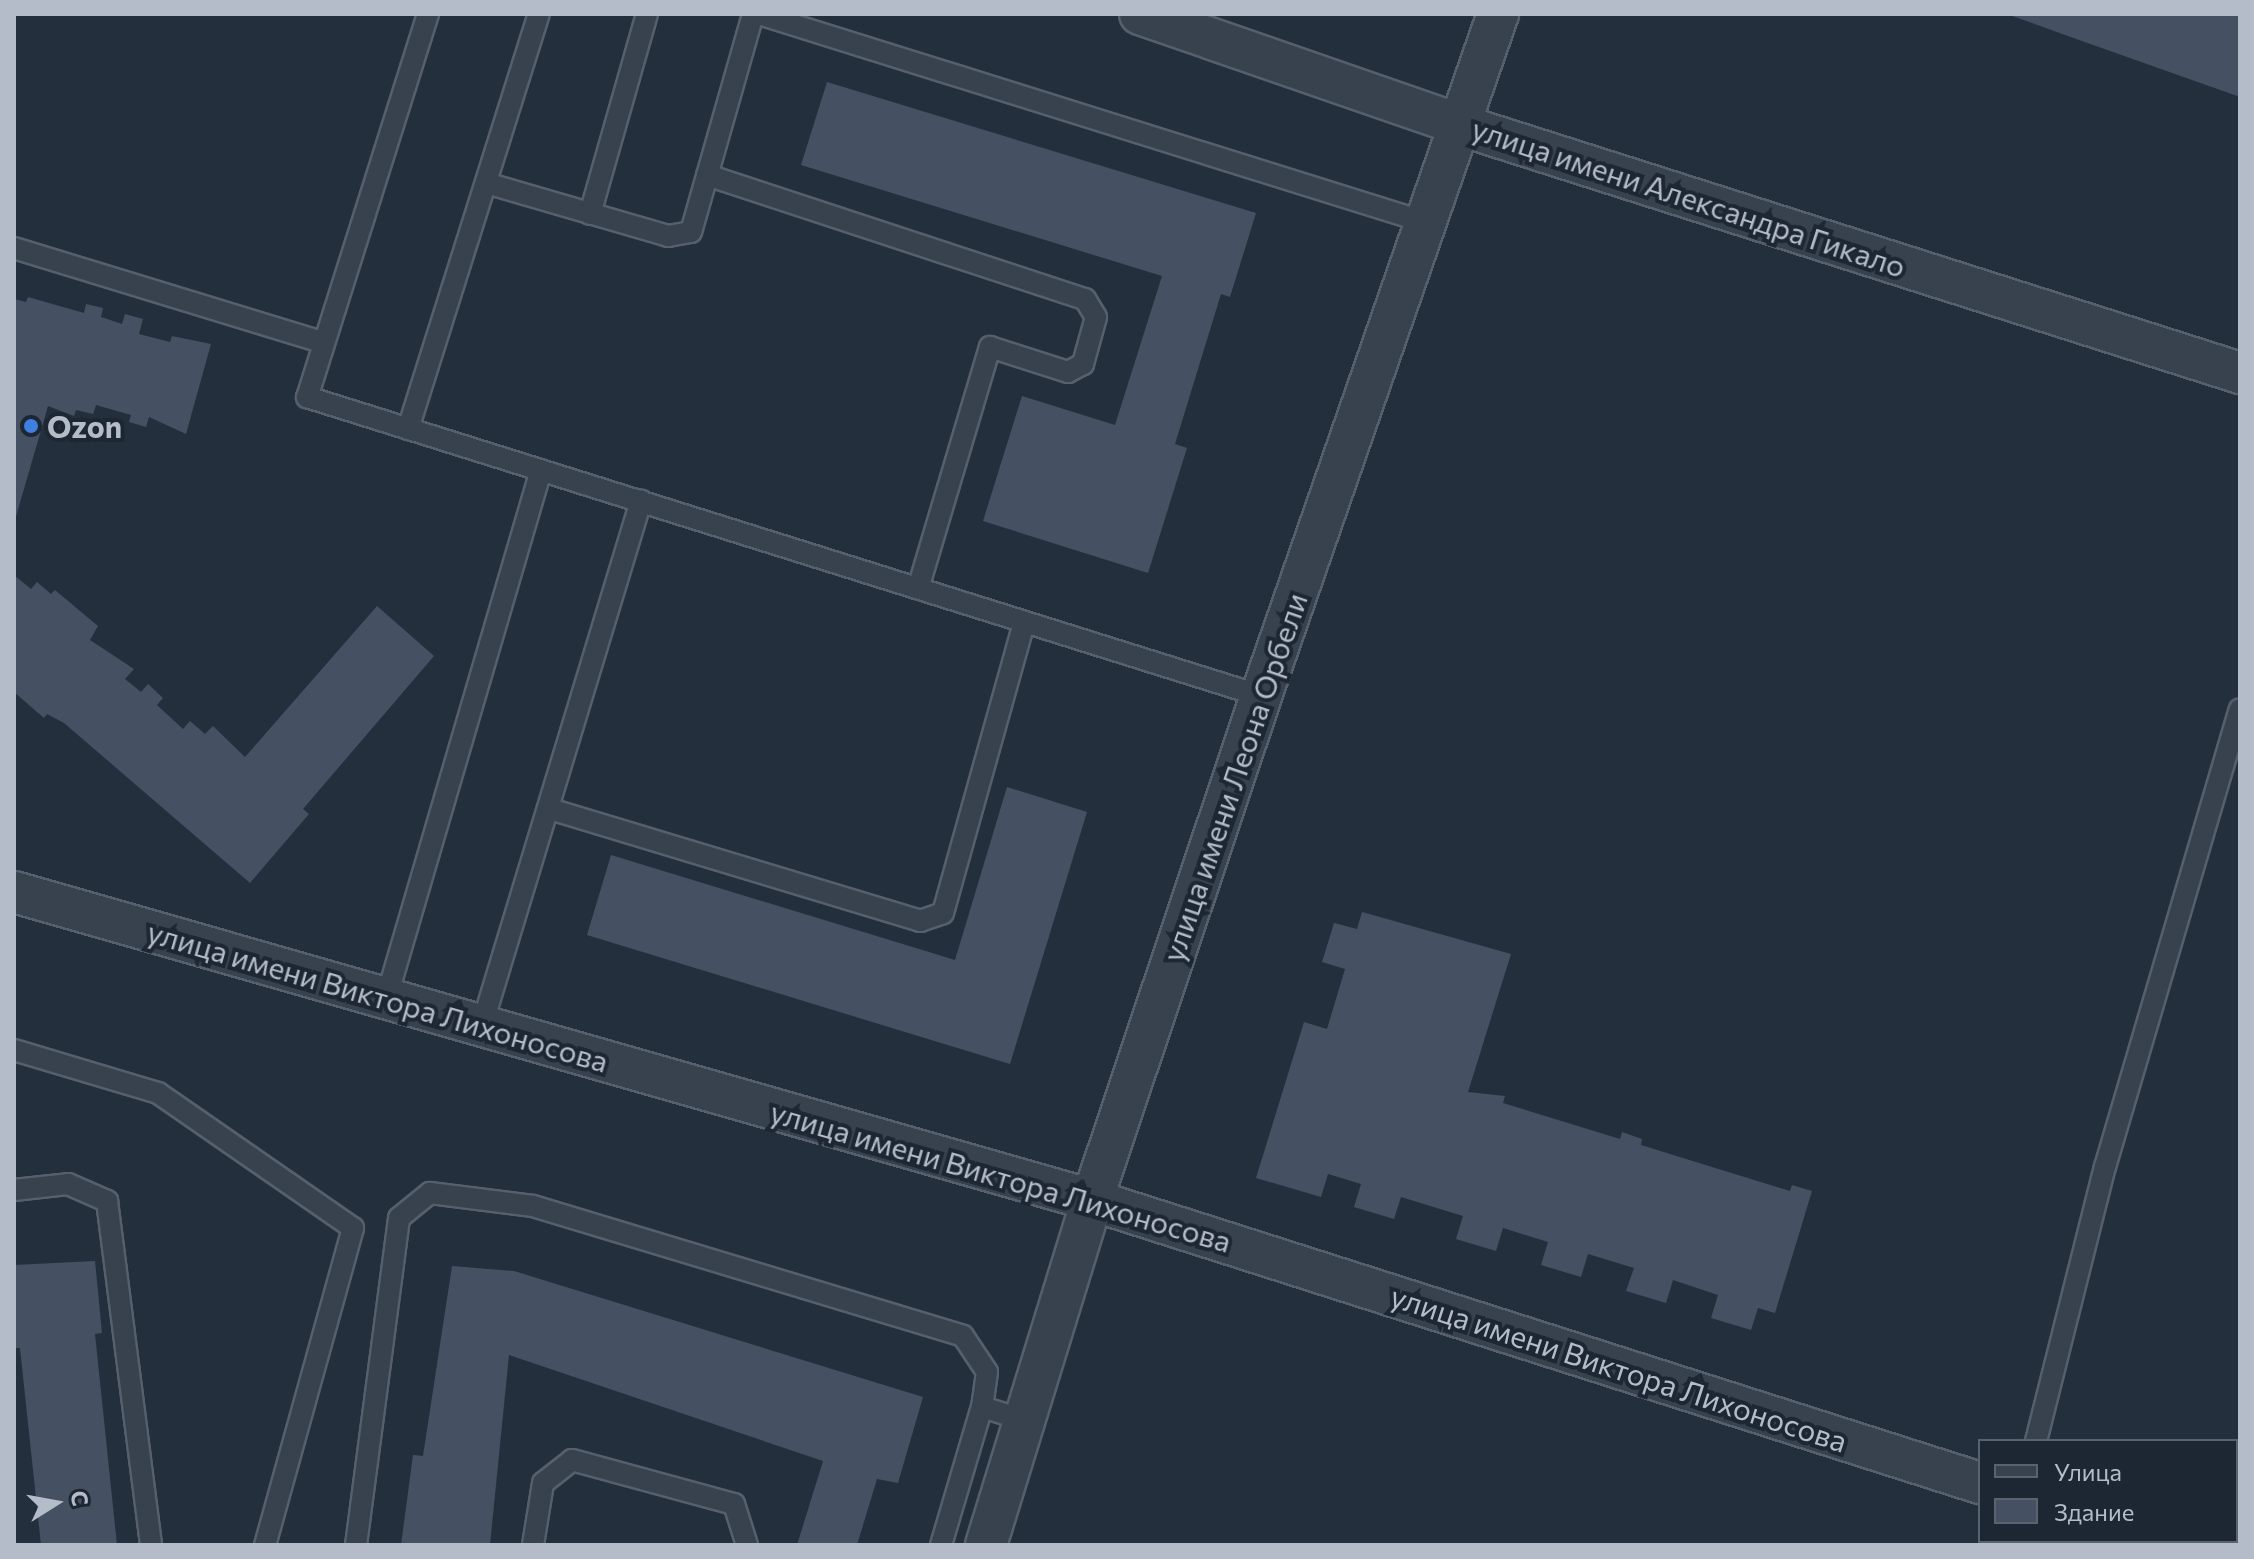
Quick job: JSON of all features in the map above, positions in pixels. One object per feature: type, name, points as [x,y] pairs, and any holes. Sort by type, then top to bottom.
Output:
[{"type":"street","name":"улица имени Александра Гикало","points":[[1140,14],[1457,124],[2240,373]]},
{"type":"street","name":"улица имени Леона Орбели","points":[[986,1545],[1092,1200],[1421,221],[1498,14]]},
{"type":"street","name":"улица имени Виктора Лихоносова","points":[[14,892],[387,996],[1092,1200],[1978,1482]]},
{"type":"lane","points":[[428,14],[307,397],[1261,696]]},
{"type":"lane","points":[[408,429],[539,14]]},
{"type":"lane","points":[[590,214],[647,14]]},
{"type":"lane","points":[[486,183],[668,236],[691,232],[756,14],[1421,221]]},
{"type":"lane","points":[[707,175],[1085,299],[1096,317],[1083,364],[1068,372],[990,347],[918,588]]},
{"type":"lane","points":[[14,248],[324,343]]},
{"type":"lane","points":[[387,996],[541,470]]},
{"type":"lane","points":[[482,1025],[641,501]]},
{"type":"lane","points":[[550,809],[920,921],[943,913],[1024,622]]},
{"type":"lane","points":[[2037,1439],[2105,1167],[2240,709]]},
{"type":"lane","points":[[14,1050],[158,1093],[353,1228],[265,1545]]},
{"type":"lane","points":[[14,1190],[68,1184],[107,1201],[151,1545]]},
{"type":"lane","points":[[356,1545],[399,1218],[430,1193],[533,1206],[963,1336],[987,1372],[982,1407],[941,1545]]},
{"type":"lane","points":[[982,1407],[1024,1420]]},
{"type":"lane","points":[[533,1545],[543,1483],[572,1460],[734,1504],[747,1545]]},
{"type":"building","points":[[2007,14],[2240,14],[2240,97],[2065,35]]},
{"type":"building","points":[[827,82],[1256,213],[1230,297],[1221,294],[1175,444],[1187,448],[1148,573],[983,521],[1022,396],[1115,425],[1162,276],[801,165]]},
{"type":"building","points":[[28,297],[84,313],[86,304],[103,308],[101,317],[122,324],[125,314],[143,319],[139,334],[170,342],[172,336],[211,344],[186,434],[149,417],[146,427],[129,422],[131,415],[96,405],[93,414],[76,410],[74,416],[48,406],[15,520],[14,299],[26,302]]},
{"type":"building","points":[[14,575],[31,589],[37,582],[51,594],[55,590],[98,626],[90,640],[134,669],[125,679],[141,692],[148,684],[163,698],[157,705],[183,729],[190,721],[205,734],[213,726],[245,757],[377,606],[434,656],[303,809],[309,814],[250,883],[64,723],[47,714],[44,718],[14,692]]},
{"type":"building","points":[[1007,787],[1087,812],[1010,1064],[587,935],[611,855],[955,960]]},
{"type":"building","points":[[1362,912],[1511,954],[1468,1092],[1505,1096],[1503,1103],[1620,1139],[1622,1132],[1642,1139],[1641,1145],[1790,1191],[1792,1185],[1812,1191],[1775,1313],[1758,1308],[1751,1330],[1711,1318],[1718,1295],[1673,1280],[1666,1303],[1626,1291],[1634,1268],[1588,1254],[1581,1277],[1541,1265],[1548,1242],[1503,1228],[1496,1251],[1456,1239],[1463,1216],[1401,1197],[1394,1219],[1354,1207],[1361,1184],[1328,1174],[1321,1197],[1256,1178],[1304,1022],[1327,1029],[1345,969],[1322,962],[1334,923],[1357,929]]},
{"type":"building","points":[[95,1261],[102,1333],[95,1334],[117,1545],[41,1545],[20,1348],[14,1348],[14,1265]]},
{"type":"building","points":[[452,1266],[514,1271],[923,1397],[898,1483],[877,1479],[857,1545],[797,1545],[823,1461],[509,1355],[490,1545],[401,1545],[413,1455],[423,1456]]},
{"type":"place","name":"Ozon","points":[[31,426]]}]
